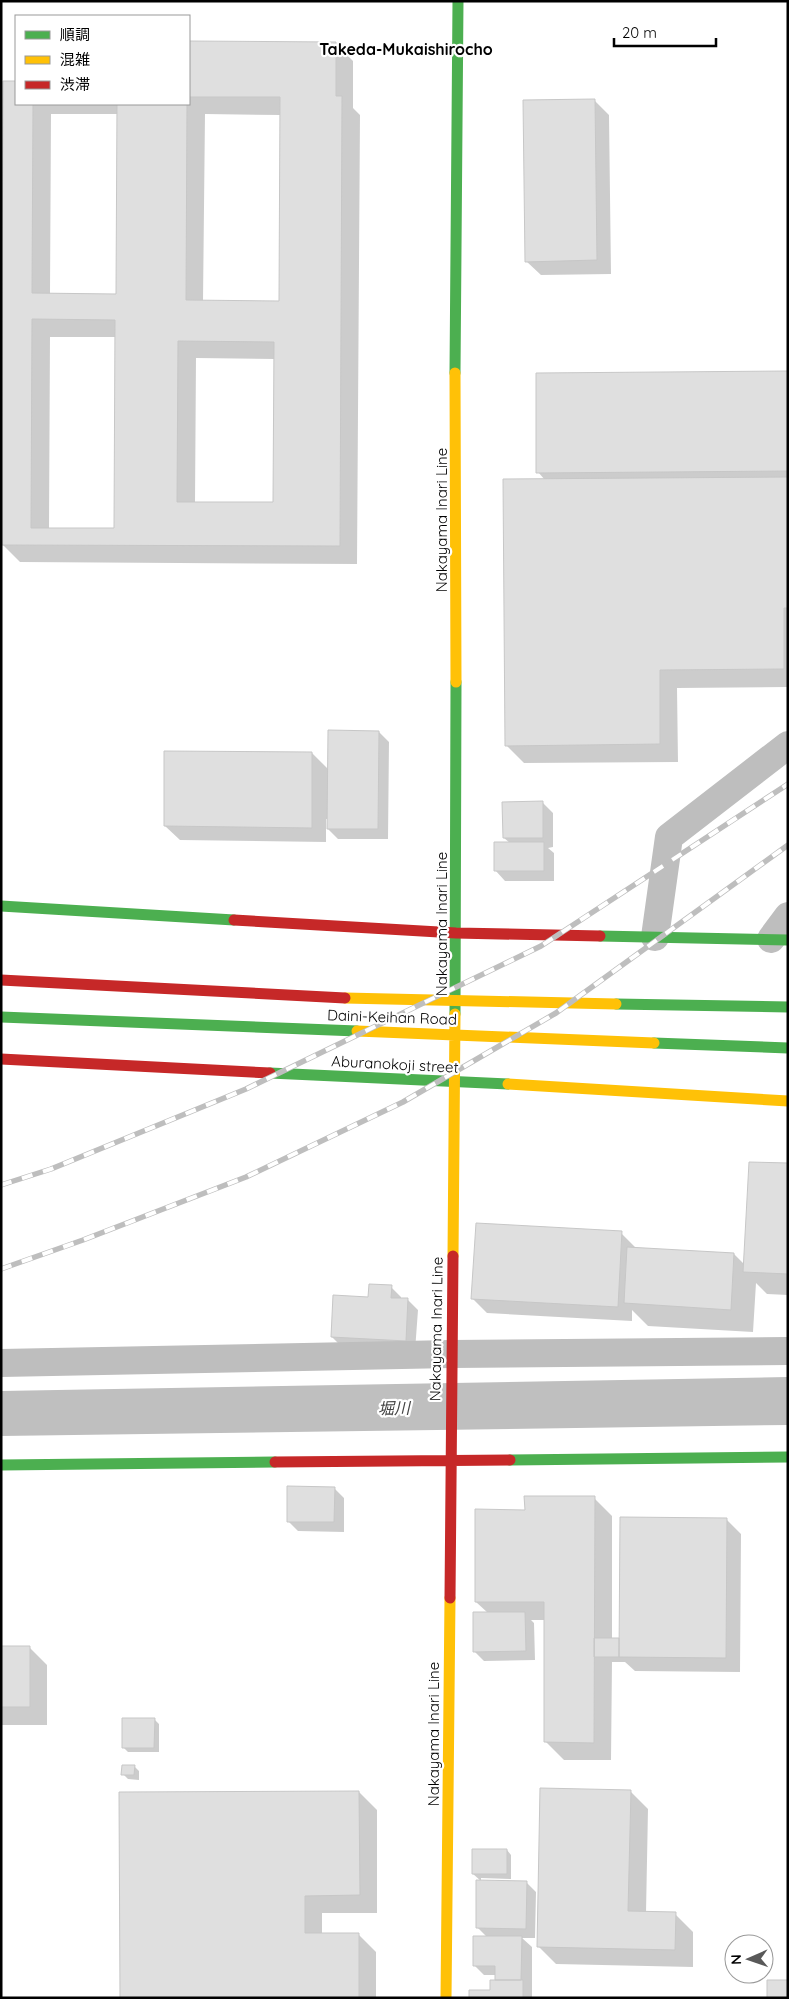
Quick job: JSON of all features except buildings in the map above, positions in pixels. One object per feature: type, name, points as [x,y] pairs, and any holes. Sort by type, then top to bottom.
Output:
[{"type":"main road","name":"Nakayama Inari Line","points":[[446,1998],[456,933],[455,286],[458,1]]},
{"type":"main road","points":[[1,906],[456,933],[779,940]]},
{"type":"main road","points":[[1,980],[332,998],[788,1007]]},
{"type":"main road","name":"Daini-Keihan Road","points":[[1,1016],[785,1048]]},
{"type":"main road","name":"Aburanokoji street","points":[[1,1059],[112,1066],[454,1081],[788,1101]]},
{"type":"main road","points":[[1,1465],[788,1457]]},
{"type":"street","points":[[655,937],[669,837],[788,745]]},
{"type":"street","points":[[779,940],[788,916]]},
{"type":"street","points":[[1,1363],[451,1359],[788,1351]]},
{"type":"water","name":"堀川","points":[[788,1377],[788,1425],[1,1436],[1,1391]]},
{"type":"railway","points":[[1,1185],[51,1169],[246,1089],[541,946],[788,784]]},
{"type":"railway","points":[[1,1269],[83,1240],[246,1177],[403,1102],[556,1013],[788,845]]},
{"type":"traffic: fast","points":[[455,373],[458,1]]},
{"type":"traffic: fast","points":[[455,1014],[456,682]]},
{"type":"traffic: fast","points":[[1,906],[234,920]]},
{"type":"traffic: fast","points":[[600,936],[788,940]]},
{"type":"traffic: fast","points":[[616,1004],[788,1007]]},
{"type":"traffic: fast","points":[[1,1017],[357,1031]]},
{"type":"traffic: fast","points":[[654,1043],[788,1048]]},
{"type":"traffic: fast","points":[[270,1073],[508,1084]]},
{"type":"traffic: fast","points":[[510,1460],[788,1457]]},
{"type":"traffic: fast","points":[[1,1465],[275,1462]]},
{"type":"traffic: slow","points":[[455,373],[456,682]]},
{"type":"traffic: slow","points":[[345,998],[616,1004]]},
{"type":"traffic: slow","points":[[453,1256],[455,1014]]},
{"type":"traffic: slow","points":[[357,1031],[654,1043]]},
{"type":"traffic: slow","points":[[508,1084],[788,1101]]},
{"type":"traffic: slow","points":[[446,1998],[450,1598]]},
{"type":"traffic: jam","points":[[234,920],[456,933],[600,936]]},
{"type":"traffic: jam","points":[[1,980],[345,998]]},
{"type":"traffic: jam","points":[[1,1059],[270,1073]]},
{"type":"traffic: jam","points":[[450,1598],[453,1256]]},
{"type":"traffic: jam","points":[[275,1462],[510,1460]]},
{"type":"district","name":"Takeda-Mukaishirocho","points":[[406,49]]}]
